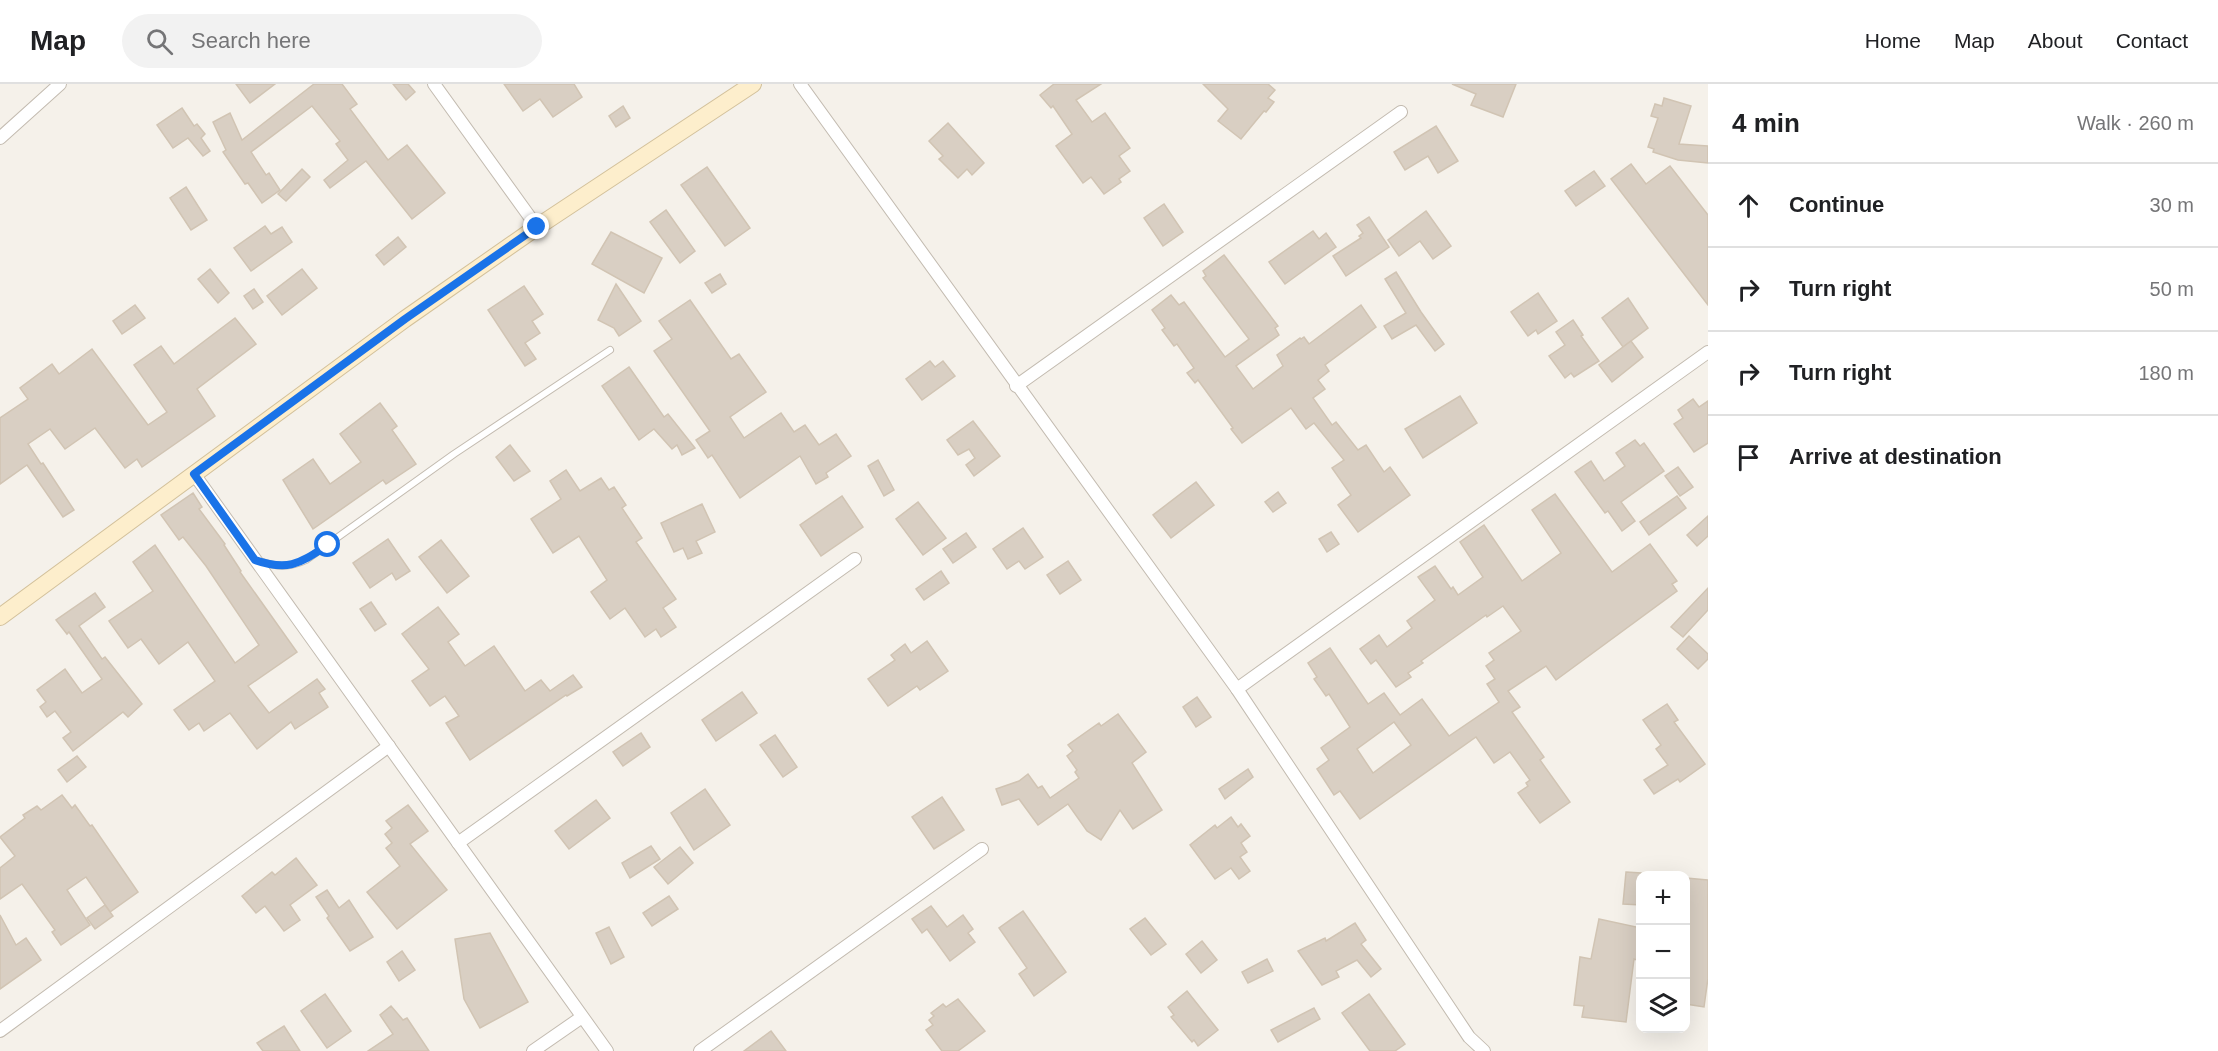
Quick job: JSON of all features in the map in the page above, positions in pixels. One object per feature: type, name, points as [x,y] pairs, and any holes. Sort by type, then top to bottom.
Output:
[{"type":"street","points":[[0,138],[60,84]]},
{"type":"street","points":[[434,84],[537,227]]},
{"type":"street","points":[[0,616],[405,319],[537,227],[753,84]]},
{"type":"street","points":[[800,84],[1237,689],[1469,1037],[1484,1051]]},
{"type":"street","points":[[1016,386],[1401,112]]},
{"type":"street","points":[[1237,689],[1708,352]]},
{"type":"street","points":[[194,474],[607,1051]]},
{"type":"street","points":[[458,843],[855,559]]},
{"type":"street","points":[[0,1031],[389,747]]},
{"type":"street","points":[[700,1051],[982,849]]},
{"type":"street","points":[[533,1051],[582,1017]]},
{"type":"lane","points":[[255,560],[283,567],[293,566],[306,560],[454,454],[610,350]]},
{"type":"building","points":[[236,84],[275,84],[250,103]]},
{"type":"building","points":[[314,84],[342,84],[357,104],[350,109],[388,160],[407,145],[445,193],[412,219],[366,161],[330,188],[324,180],[348,160],[336,144],[340,141],[312,106],[251,152],[266,175],[269,173],[280,190],[262,203],[248,183],[245,184],[223,152],[226,150],[213,122],[230,113],[242,140]]},
{"type":"building","points":[[393,84],[408,84],[415,92],[406,100]]},
{"type":"building","points":[[504,84],[574,84],[582,97],[553,117],[540,99],[523,111]]},
{"type":"building","points":[[1054,84],[1101,84],[1076,100],[1092,122],[1105,113],[1130,148],[1119,156],[1130,171],[1119,179],[1121,182],[1104,194],[1091,177],[1083,183],[1056,146],[1072,134],[1053,106],[1051,108],[1040,95]]},
{"type":"building","points":[[1203,84],[1268,84],[1275,90],[1268,98],[1274,102],[1241,139],[1218,121],[1228,109]]},
{"type":"building","points":[[1452,84],[1516,84],[1503,117],[1471,105],[1476,94]]},
{"type":"building","points":[[1664,98],[1691,106],[1679,144],[1708,146],[1708,163],[1678,160],[1653,152],[1654,149],[1648,147],[1658,118],[1651,116],[1655,104],[1662,106]]},
{"type":"building","points":[[623,106],[630,118],[616,127],[609,116]]},
{"type":"building","points":[[182,108],[194,126],[197,124],[205,134],[201,138],[210,151],[203,156],[188,138],[173,148],[157,125]]},
{"type":"building","points":[[948,123],[984,163],[972,175],[967,169],[958,178],[939,159],[943,156],[929,141]]},
{"type":"building","points":[[1436,126],[1458,161],[1438,173],[1428,156],[1405,170],[1394,152]]},
{"type":"building","points":[[1631,164],[1646,184],[1670,166],[1708,215],[1708,305],[1611,179]]},
{"type":"building","points":[[707,167],[750,228],[725,246],[681,185]]},
{"type":"building","points":[[302,169],[310,177],[286,201],[278,194]]},
{"type":"building","points":[[1594,171],[1605,186],[1576,206],[1565,191]]},
{"type":"building","points":[[186,187],[207,220],[191,230],[170,198]]},
{"type":"building","points":[[1164,204],[1183,232],[1163,246],[1144,218]]},
{"type":"building","points":[[666,210],[695,251],[680,263],[650,222]]},
{"type":"building","points":[[1426,211],[1451,246],[1433,259],[1420,241],[1399,256],[1388,240]]},
{"type":"building","points":[[1369,217],[1389,247],[1346,276],[1333,256],[1361,238],[1359,236],[1363,233],[1357,225]]},
{"type":"building","points":[[265,226],[271,234],[282,227],[292,242],[251,271],[234,248]]},
{"type":"building","points":[[1313,231],[1319,239],[1326,233],[1336,247],[1285,284],[1269,262]]},
{"type":"building","points":[[611,232],[662,258],[644,293],[592,264]]},
{"type":"building","points":[[398,237],[406,247],[384,265],[376,255]]},
{"type":"building","points":[[1224,255],[1278,326],[1275,328],[1279,335],[1236,366],[1253,389],[1283,366],[1277,355],[1300,338],[1304,337],[1309,344],[1361,305],[1376,327],[1325,365],[1329,371],[1318,380],[1325,389],[1313,398],[1332,425],[1336,422],[1358,450],[1366,445],[1384,472],[1390,467],[1410,495],[1358,532],[1338,505],[1351,495],[1332,468],[1344,460],[1314,423],[1306,429],[1291,408],[1242,443],[1198,380],[1195,383],[1187,373],[1194,368],[1177,344],[1174,346],[1162,330],[1165,328],[1152,310],[1171,295],[1179,305],[1184,302],[1225,357],[1249,339],[1203,278],[1206,276],[1203,271]]},
{"type":"building","points":[[210,269],[229,293],[218,303],[198,279]]},
{"type":"building","points":[[302,269],[317,288],[282,315],[267,296]]},
{"type":"building","points":[[1396,272],[1444,344],[1435,351],[1416,325],[1392,339],[1384,326],[1406,313],[1385,279]]},
{"type":"building","points":[[720,274],[726,284],[712,293],[705,283]]},
{"type":"building","points":[[616,284],[641,321],[619,336],[614,328],[598,320]]},
{"type":"building","points":[[524,286],[543,314],[532,321],[540,333],[525,343],[536,359],[525,366],[488,310]]},
{"type":"building","points":[[254,289],[263,302],[253,309],[244,296]]},
{"type":"building","points":[[1538,293],[1557,321],[1538,334],[1536,330],[1528,336],[1511,312]]},
{"type":"building","points":[[1628,298],[1648,328],[1623,347],[1602,318]]},
{"type":"building","points":[[690,300],[731,359],[739,354],[766,392],[730,417],[744,438],[781,413],[794,432],[805,425],[819,445],[836,434],[851,456],[826,473],[828,477],[816,484],[800,456],[740,498],[712,455],[708,458],[696,440],[710,431],[654,351],[672,339],[659,321]]},
{"type":"building","points":[[135,305],[145,318],[122,334],[113,321]]},
{"type":"building","points":[[235,318],[256,344],[197,389],[215,416],[142,467],[137,459],[125,468],[95,428],[65,449],[50,429],[28,444],[74,510],[63,517],[27,465],[0,484],[0,418],[28,399],[20,388],[52,364],[59,374],[92,349],[148,425],[167,412],[134,365],[161,346],[174,364]]},
{"type":"building","points":[[1573,320],[1583,335],[1581,336],[1599,361],[1574,377],[1571,373],[1565,378],[1549,356],[1565,345],[1556,332]]},
{"type":"building","points":[[1631,341],[1643,357],[1612,382],[1599,365]]},
{"type":"building","points":[[930,361],[935,367],[943,361],[955,376],[922,400],[906,379]]},
{"type":"building","points":[[629,367],[664,417],[668,414],[695,448],[682,455],[677,445],[672,449],[654,429],[639,440],[602,386]]},
{"type":"building","points":[[1460,396],[1477,423],[1423,458],[1405,429]]},
{"type":"building","points":[[1693,399],[1699,407],[1708,401],[1708,443],[1694,452],[1674,424],[1683,418],[1678,410]]},
{"type":"building","points":[[380,403],[397,426],[392,430],[416,464],[386,484],[383,480],[313,529],[283,480],[313,459],[330,484],[361,462],[340,434]]},
{"type":"building","points":[[973,421],[1000,456],[974,476],[966,465],[975,458],[969,449],[958,455],[947,440]]},
{"type":"building","points":[[1635,440],[1640,446],[1644,443],[1664,471],[1621,502],[1635,521],[1622,531],[1608,511],[1605,513],[1575,472],[1591,461],[1604,481],[1625,466],[1616,453]]},
{"type":"building","points":[[510,445],[530,471],[514,481],[496,457]]},
{"type":"building","points":[[878,460],[894,490],[884,496],[868,466]]},
{"type":"building","points":[[1678,467],[1693,487],[1680,496],[1665,476]]},
{"type":"building","points":[[566,470],[580,491],[601,478],[609,490],[614,487],[626,505],[622,508],[642,538],[636,542],[676,599],[663,608],[676,627],[661,637],[656,629],[645,637],[625,608],[610,619],[591,592],[607,580],[579,536],[553,553],[531,519],[561,499],[550,481]]},
{"type":"building","points":[[1196,482],[1214,505],[1171,538],[1153,515]]},
{"type":"building","points":[[1278,492],[1286,503],[1273,512],[1265,502]]},
{"type":"building","points":[[193,493],[202,507],[199,509],[225,544],[240,572],[297,652],[248,686],[269,713],[317,679],[325,689],[319,693],[328,707],[295,729],[291,722],[257,749],[230,713],[204,731],[199,723],[189,730],[174,710],[215,681],[188,642],[159,664],[141,639],[128,648],[109,621],[153,591],[133,562],[155,545],[235,663],[259,645],[206,566],[183,537],[179,540],[161,515]]},
{"type":"building","points":[[1555,494],[1612,572],[1650,544],[1677,581],[1672,584],[1677,591],[1556,680],[1546,666],[1508,691],[1520,707],[1512,712],[1544,757],[1540,760],[1570,802],[1540,823],[1518,793],[1528,786],[1526,783],[1530,780],[1510,752],[1494,763],[1476,737],[1360,819],[1340,791],[1334,795],[1317,769],[1329,760],[1321,748],[1350,727],[1329,694],[1326,696],[1314,679],[1317,677],[1308,663],[1330,648],[1368,704],[1384,693],[1400,715],[1422,699],[1449,736],[1499,702],[1487,684],[1495,679],[1486,666],[1494,660],[1489,653],[1521,631],[1503,606],[1487,617],[1486,615],[1421,661],[1423,663],[1408,673],[1411,677],[1396,687],[1376,660],[1371,664],[1360,649],[1379,635],[1387,647],[1412,628],[1407,621],[1435,600],[1418,577],[1435,566],[1458,595],[1483,577],[1460,542],[1484,525],[1522,581],[1561,553],[1532,510]],"holes":[[[1394,722],[1411,745],[1373,773],[1357,749]]]},
{"type":"building","points":[[842,496],[863,527],[821,556],[800,525]]},
{"type":"building","points":[[1677,496],[1686,508],[1649,535],[1640,522]]},
{"type":"building","points":[[918,502],[946,538],[923,555],[896,519]]},
{"type":"building","points":[[702,504],[715,532],[696,541],[702,553],[688,559],[683,548],[674,552],[661,523]]},
{"type":"building","points":[[1708,516],[1708,536],[1697,546],[1687,535]]},
{"type":"building","points":[[1023,528],[1043,557],[1025,569],[1019,561],[1007,569],[993,549]]},
{"type":"building","points":[[1331,532],[1339,544],[1327,552],[1319,539]]},
{"type":"building","points":[[966,533],[976,547],[953,563],[943,549]]},
{"type":"building","points":[[388,539],[410,571],[396,580],[392,573],[370,588],[353,563]]},
{"type":"building","points":[[441,540],[469,576],[447,593],[419,557]]},
{"type":"building","points":[[1068,561],[1081,580],[1060,594],[1047,575]]},
{"type":"building","points":[[941,571],[949,583],[924,600],[916,589]]},
{"type":"building","points":[[1708,588],[1708,610],[1683,637],[1671,627]]},
{"type":"building","points":[[95,593],[105,607],[79,626],[102,659],[105,657],[142,704],[128,717],[123,712],[73,751],[63,738],[71,732],[55,711],[47,717],[40,707],[46,702],[37,690],[65,669],[82,693],[102,679],[69,632],[67,634],[56,620]]},
{"type":"building","points":[[371,602],[386,624],[375,631],[360,609]]},
{"type":"building","points":[[438,607],[459,634],[448,642],[465,666],[494,646],[525,691],[541,680],[550,691],[573,675],[582,687],[566,695],[470,760],[446,723],[459,716],[445,696],[430,706],[412,681],[429,669],[402,634]]},
{"type":"building","points":[[1689,636],[1708,654],[1708,659],[1698,669],[1677,649]]},
{"type":"building","points":[[927,641],[948,671],[920,690],[917,686],[888,706],[868,679],[895,660],[891,655],[905,644],[911,653]]},
{"type":"building","points":[[742,692],[757,713],[716,741],[702,720]]},
{"type":"building","points":[[1197,697],[1211,717],[1196,727],[1183,707]]},
{"type":"building","points":[[1667,704],[1678,720],[1674,722],[1705,764],[1680,782],[1678,779],[1654,794],[1644,780],[1668,765],[1656,749],[1661,745],[1643,720]]},
{"type":"building","points":[[1118,714],[1146,752],[1132,763],[1162,810],[1133,829],[1120,810],[1101,840],[1087,831],[1068,804],[1038,825],[1019,799],[1002,805],[996,789],[1019,781],[1028,774],[1038,788],[1042,786],[1050,798],[1079,778],[1075,772],[1077,770],[1067,756],[1073,751],[1068,745],[1099,723],[1101,726]]},
{"type":"building","points":[[641,733],[650,747],[623,766],[613,752]]},
{"type":"building","points":[[775,735],[797,767],[783,777],[760,745]]},
{"type":"building","points":[[77,756],[86,767],[67,782],[58,770]]},
{"type":"building","points":[[1248,769],[1253,777],[1225,799],[1219,789]]},
{"type":"building","points":[[705,789],[730,825],[694,850],[671,813]]},
{"type":"building","points":[[62,795],[72,808],[75,805],[90,826],[92,825],[138,892],[110,912],[86,877],[67,890],[90,925],[61,945],[52,932],[55,930],[22,884],[0,899],[0,868],[15,856],[0,837],[25,818],[23,815],[37,806],[41,810]]},
{"type":"building","points":[[942,797],[964,830],[934,849],[912,817]]},
{"type":"building","points":[[596,800],[610,818],[569,849],[555,831]]},
{"type":"building","points":[[408,805],[428,831],[410,844],[447,890],[397,929],[367,892],[400,866],[386,848],[392,843],[385,834],[392,828],[386,821]]},
{"type":"building","points":[[1231,817],[1238,827],[1241,824],[1250,836],[1241,843],[1247,852],[1240,857],[1250,871],[1239,879],[1231,868],[1215,879],[1190,845],[1215,825],[1217,828]]},
{"type":"building","points":[[651,846],[660,859],[630,878],[622,863]]},
{"type":"building","points":[[680,847],[693,863],[668,884],[654,867]]},
{"type":"building","points":[[296,858],[317,885],[290,905],[300,920],[284,931],[265,906],[256,913],[242,896],[272,872],[275,875]]},
{"type":"building","points":[[1626,872],[1636,873],[1636,905],[1623,904]]},
{"type":"building","points":[[1690,878],[1708,880],[1708,978],[1704,1007],[1690,1005]]},
{"type":"building","points":[[327,890],[339,908],[349,900],[373,937],[350,951],[327,918],[329,916],[316,897]]},
{"type":"building","points":[[669,896],[678,909],[652,926],[643,913]]},
{"type":"building","points":[[105,905],[113,916],[95,929],[87,918]]},
{"type":"building","points":[[931,906],[947,927],[963,915],[973,929],[968,933],[975,942],[950,961],[927,929],[922,933],[912,919]]},
{"type":"building","points":[[1023,911],[1066,972],[1034,996],[1019,974],[1027,968],[999,928]]},
{"type":"building","points":[[0,915],[16,945],[26,938],[41,960],[0,989]]},
{"type":"building","points":[[1145,918],[1166,944],[1151,955],[1130,929]]},
{"type":"building","points":[[1599,919],[1636,927],[1636,960],[1634,959],[1626,1022],[1582,1017],[1584,1006],[1574,1005],[1580,957],[1591,959]]},
{"type":"building","points":[[1355,923],[1366,940],[1361,944],[1381,969],[1371,977],[1357,960],[1336,971],[1339,977],[1322,985],[1298,951],[1325,938],[1326,941]]},
{"type":"building","points":[[609,927],[624,957],[611,964],[596,933]]},
{"type":"building","points":[[490,933],[528,1002],[480,1028],[464,999],[455,939]]},
{"type":"building","points":[[1202,941],[1217,960],[1201,973],[1186,954]]},
{"type":"building","points":[[402,951],[415,970],[399,981],[387,962]]},
{"type":"building","points":[[1267,959],[1273,971],[1248,983],[1242,972]]},
{"type":"building","points":[[1187,991],[1218,1030],[1198,1046],[1171,1017],[1174,1015],[1168,1007]]},
{"type":"building","points":[[325,994],[351,1031],[327,1048],[301,1011]]},
{"type":"building","points":[[1369,994],[1405,1044],[1395,1051],[1370,1051],[1342,1013]]},
{"type":"building","points":[[958,999],[985,1031],[958,1051],[942,1051],[926,1030],[933,1025],[929,1020],[934,1016],[931,1013],[943,1004],[946,1007]]},
{"type":"building","points":[[391,1006],[403,1020],[407,1018],[429,1051],[368,1051],[393,1034],[380,1015]]},
{"type":"building","points":[[1314,1008],[1320,1019],[1278,1042],[1271,1030]]},
{"type":"building","points":[[284,1026],[300,1051],[263,1051],[257,1043]]},
{"type":"building","points":[[771,1031],[786,1051],[744,1051]]},
{"type":"route","points":[[328,545],[293,566],[283,567],[255,560],[194,474],[405,319],[537,227]]}]
